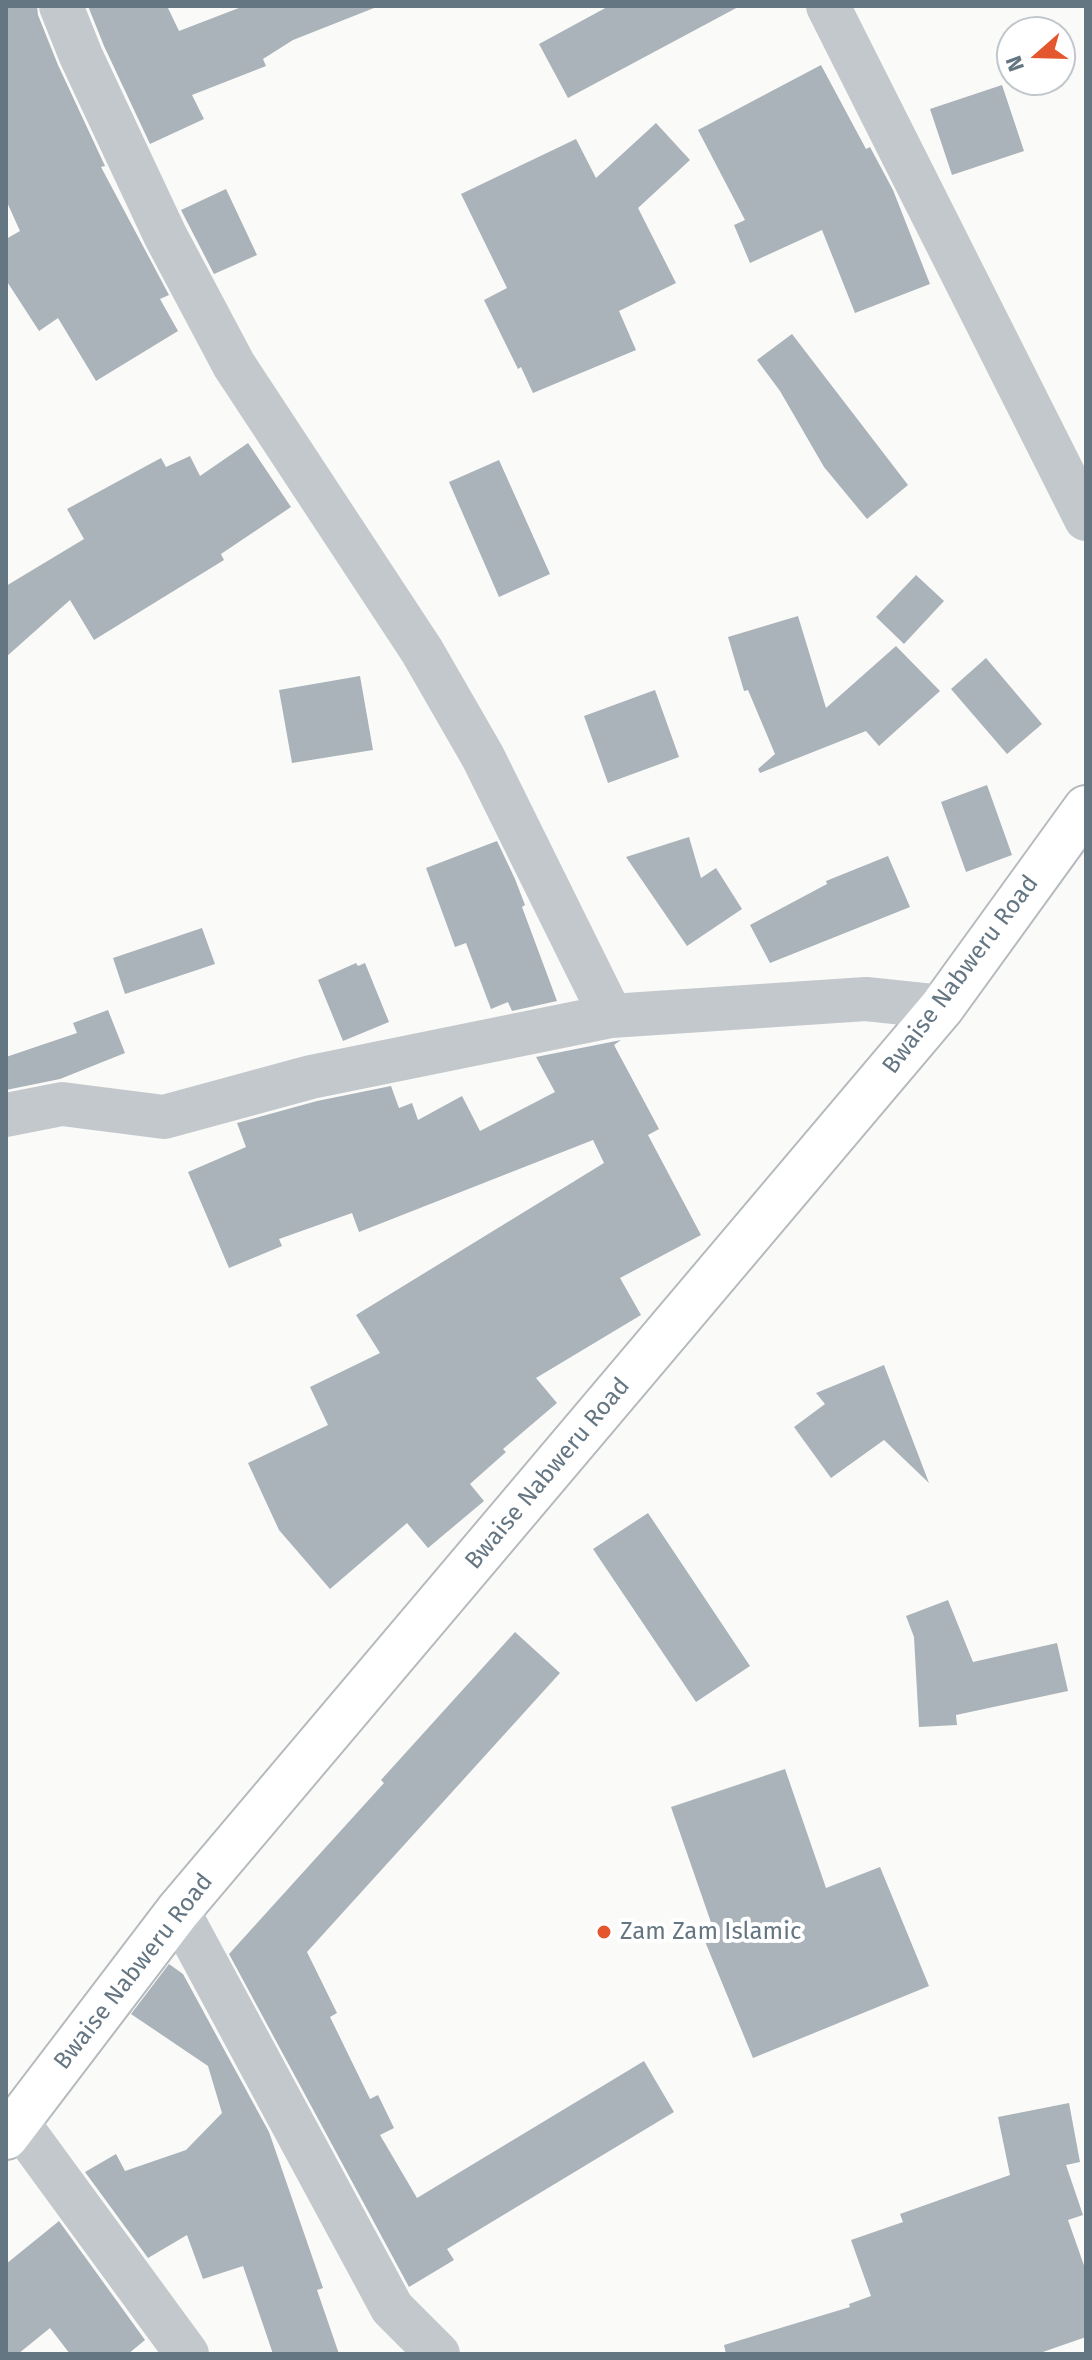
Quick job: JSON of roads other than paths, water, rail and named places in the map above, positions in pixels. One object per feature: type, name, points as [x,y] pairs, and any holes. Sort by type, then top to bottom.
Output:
[{"type":"main road","name":"Bwaise Nabweru Road","points":[[12,2130],[178,1911],[942,1007],[1086,808]]},
{"type":"street","points":[[61,6],[81,56],[165,235],[234,365],[422,651],[483,757],[611,1016]]},
{"type":"street","points":[[828,6],[1086,519]]},
{"type":"street","points":[[6,1115],[62,1104],[164,1117],[311,1077],[611,1016],[866,999],[942,1007]]},
{"type":"street","points":[[178,1911],[392,2308],[438,2354]]},
{"type":"street","points":[[12,2130],[187,2354]]},
{"type":"place","name":"Zam Zam Islamic","points":[[604,1932]]}]
